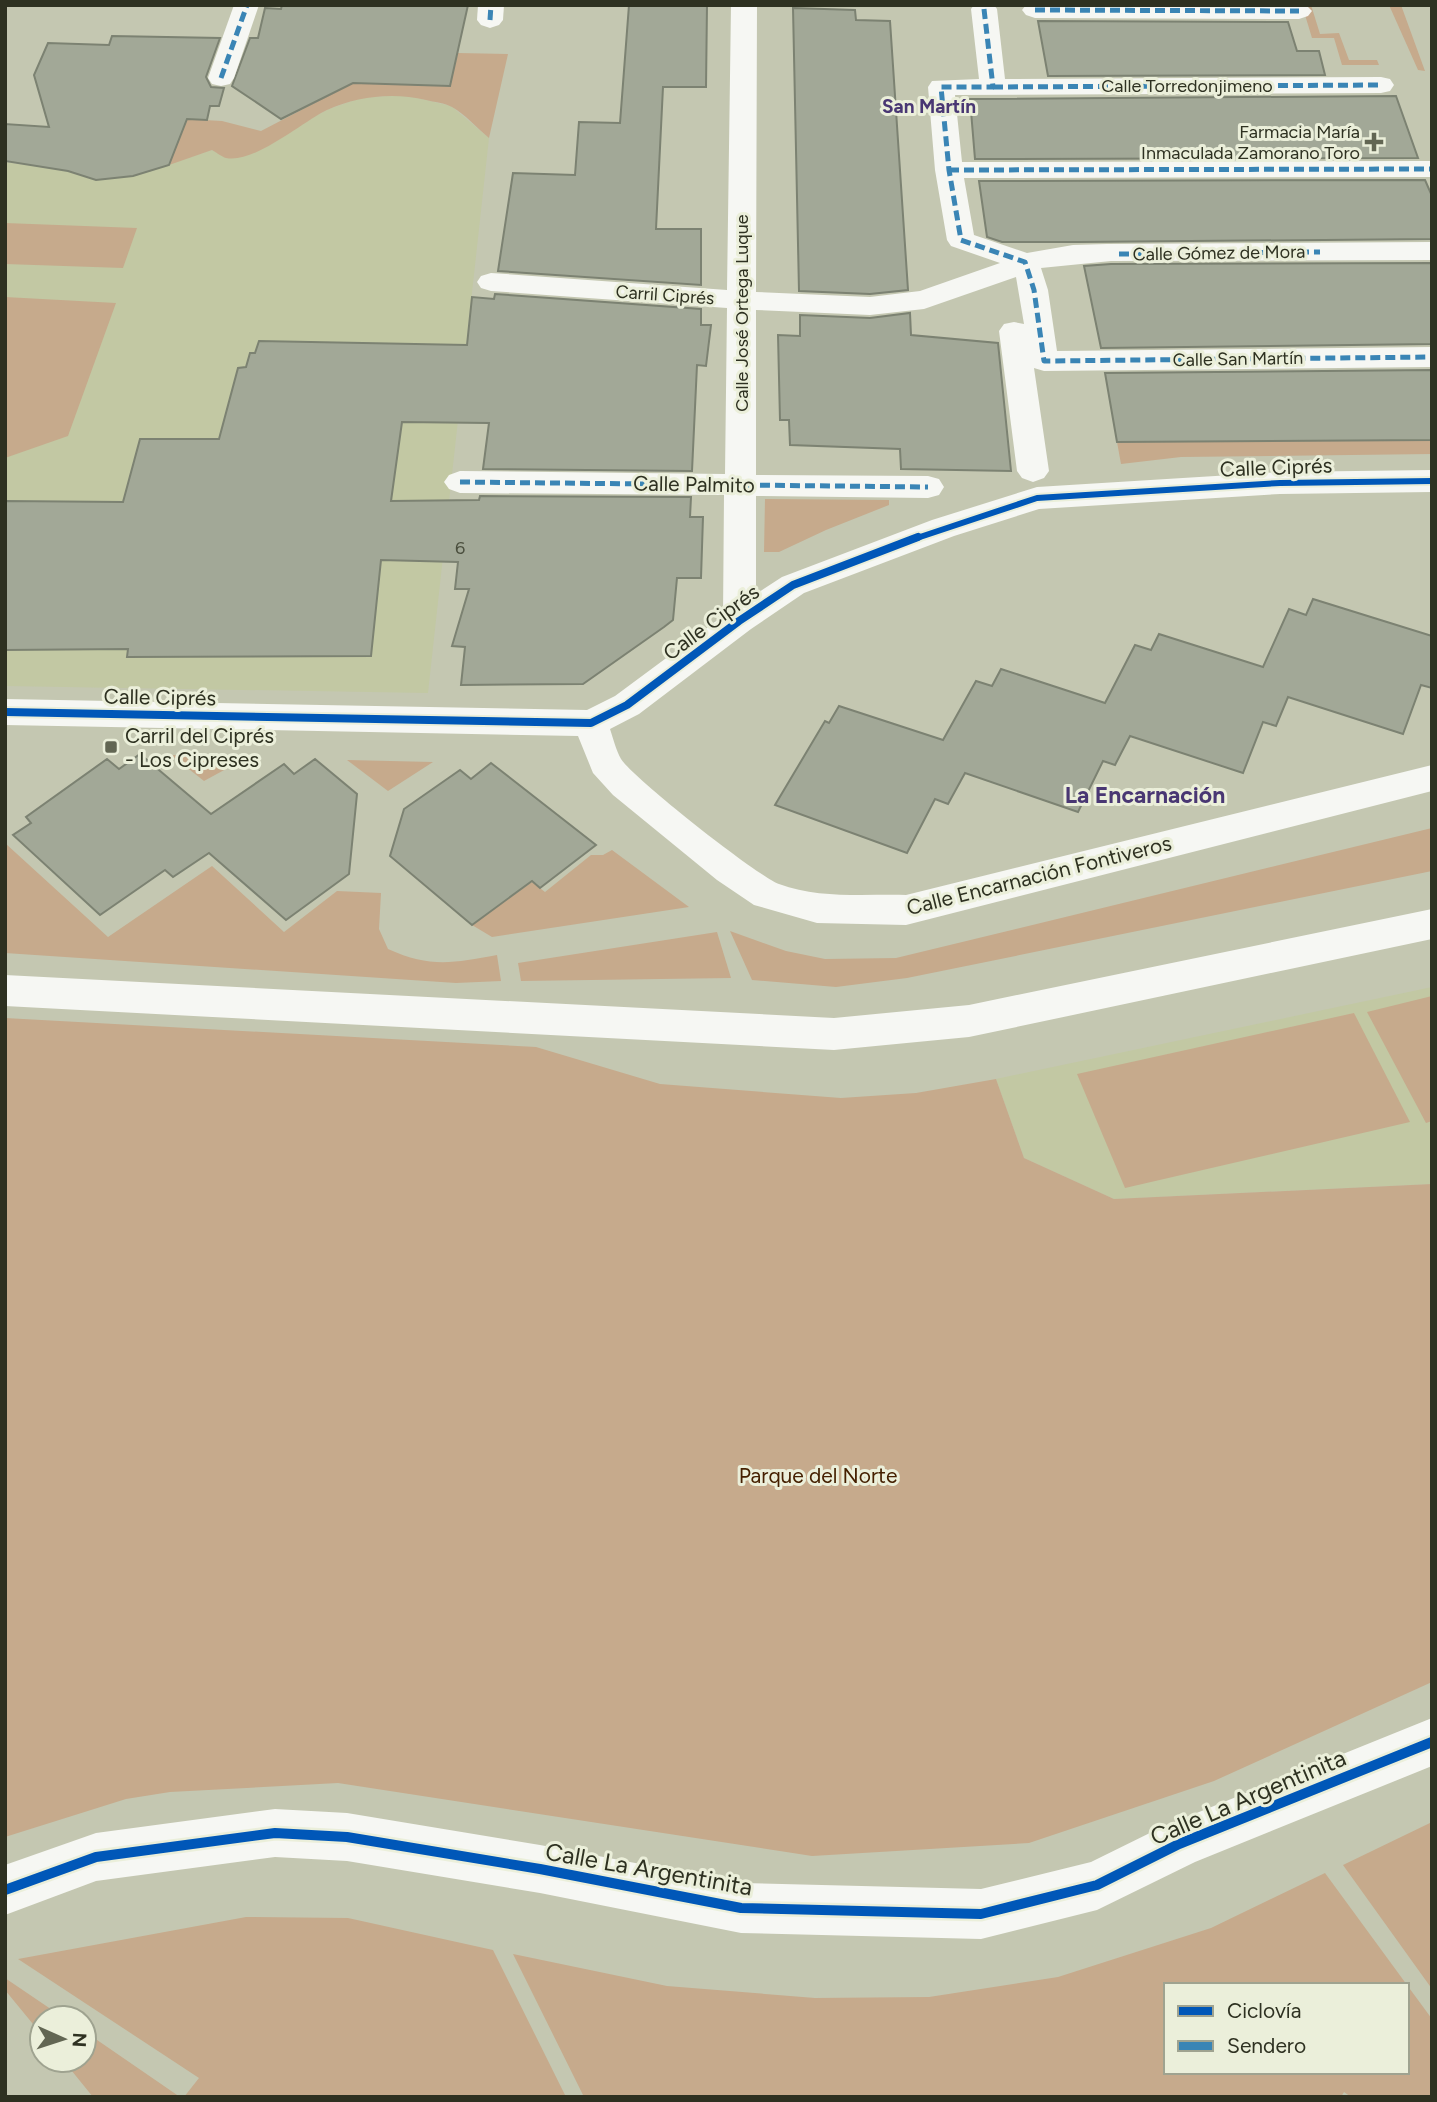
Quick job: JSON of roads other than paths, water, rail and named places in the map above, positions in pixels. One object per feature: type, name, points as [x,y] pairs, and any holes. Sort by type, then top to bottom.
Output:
[{"type":"street","points":[[221,78],[247,5]]},
{"type":"street","name":"Calle José Ortega Luque","points":[[739,621],[744,5]]},
{"type":"street","points":[[984,9],[993,87]]},
{"type":"street","points":[[1035,10],[1298,11]]},
{"type":"street","name":"Calle Torredonjimeno","points":[[949,170],[941,87],[1381,85]]},
{"type":"street","points":[[1025,262],[961,240],[949,170],[1432,169]]},
{"type":"street","name":"Calle Gómez de Mora","points":[[924,300],[1025,262],[1073,254],[1432,251]]},
{"type":"street","name":"Calle San Martín","points":[[1025,262],[1034,290],[1044,361],[1432,357]]},
{"type":"street","name":"Carril Ciprés","points":[[491,282],[870,306],[924,300]]},
{"type":"street","points":[[1014,331],[1032,471]]},
{"type":"street","name":"Calle Ciprés","points":[[8,720],[592,723],[627,705],[739,621],[793,585],[943,528],[1037,498],[1280,483],[1432,481]]},
{"type":"street","name":"Calle Palmito","points":[[460,482],[929,487]]},
{"type":"street","name":"Calle Encarnación Fontiveros","points":[[592,723],[605,764],[625,786],[730,870],[766,895],[817,908],[906,910],[1432,778]]},
{"type":"street","points":[[5,990],[834,1034],[969,1021],[1432,924]]},
{"type":"street","name":"Calle La Argentinita","points":[[5,1890],[96,1857],[275,1833],[347,1837],[540,1869],[741,1908],[981,1914],[1097,1885],[1179,1844],[1432,1742]]},
{"type":"place","name":"Farmacia María Inmaculada Zamorano Toro","points":[[1374,142]]},
{"type":"place","name":"Carril del Ciprés - Los Cipreses","points":[[111,747]]},
{"type":"district","name":"San Martín","points":[[929,106]]},
{"type":"district","name":"La Encarnación","points":[[1145,795]]},
{"type":"park label","name":"Parque del Norte","points":[[818,1475]]}]
